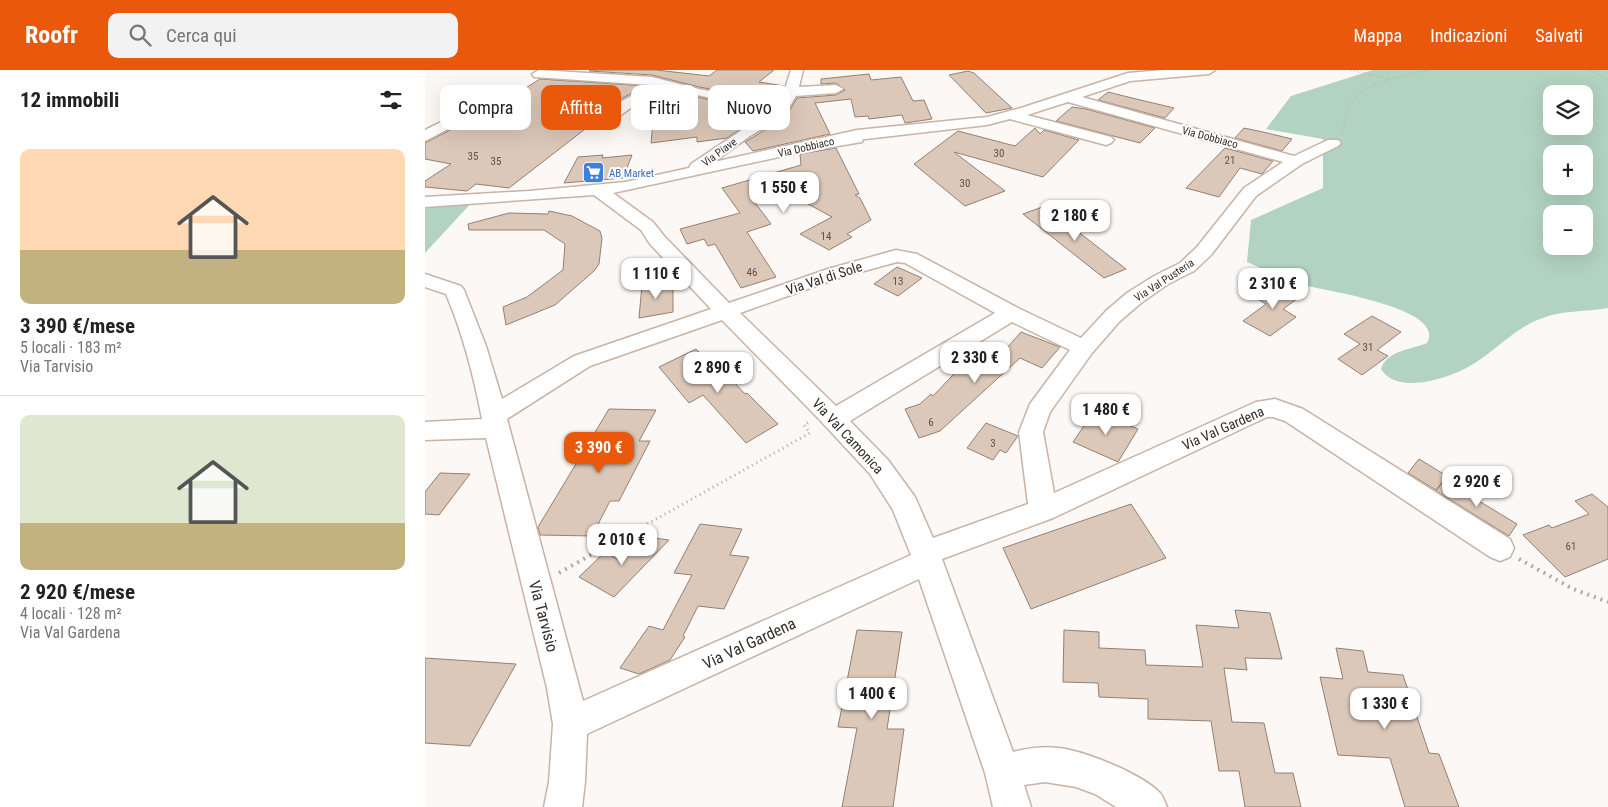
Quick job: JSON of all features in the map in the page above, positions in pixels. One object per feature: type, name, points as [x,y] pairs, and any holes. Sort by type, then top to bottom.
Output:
[{"type":"street","points":[[603,78],[617,70]]},
{"type":"street","points":[[621,108],[658,82],[669,70]]},
{"type":"street","points":[[790,90],[797,70]]},
{"type":"street","name":"Via Dobbiaco","points":[[425,202],[529,196],[598,190],[639,184],[857,135],[987,121],[1128,77],[1209,70]]},
{"type":"street","points":[[539,74],[658,82],[708,95]]},
{"type":"street","points":[[790,97],[836,89]]},
{"type":"street","name":"Via Dobbiaco","points":[[1066,97],[1296,161]]},
{"type":"street","name":"Via Dobbiaco","points":[[1010,115],[1106,140]]},
{"type":"street","points":[[425,136],[440,128]]},
{"type":"street","name":"Via Piave","points":[[689,173],[750,130]]},
{"type":"street","name":"Via Val Pusteria","points":[[1043,510],[1031,432],[1039,410],[1084,348],[1113,316],[1134,298],[1161,280],[1187,267],[1204,251],[1250,192],[1296,161],[1333,142]]},
{"type":"street","name":"Via Val Camonica","points":[[639,184],[647,226]]},
{"type":"street","name":"Via Val Camonica","points":[[598,190],[647,226],[657,240],[834,419],[879,467],[895,490],[905,505],[926,557],[1003,774],[1012,807]]},
{"type":"street","name":"Via Val di Sole","points":[[497,430],[526,396],[556,375],[582,361],[835,273],[896,256],[909,258],[1011,313],[1084,348]]},
{"type":"street","name":"Via Tarvisio","points":[[425,280],[454,290],[474,345],[497,430],[563,688],[570,724],[567,782],[563,807]]},
{"type":"street","points":[[834,419],[1011,313]]},
{"type":"street","name":"Via Val di Sole","points":[[497,430],[530,402],[556,375]]},
{"type":"street","name":"Via Val Gardena","points":[[570,724],[926,557],[1043,510],[1265,408],[1275,408],[1294,415],[1500,548]]},
{"type":"street","points":[[425,431],[497,430]]},
{"type":"street","points":[[1003,774],[1031,765],[1068,766],[1101,777],[1131,794],[1148,807]]},
{"type":"lane","points":[[794,150],[859,140]]},
{"type":"path","points":[[1351,70],[1390,78]]},
{"type":"path","points":[[1333,142],[1344,130],[1346,112],[1354,97],[1366,88],[1390,78],[1428,70]]},
{"type":"path","points":[[1591,70],[1608,81]]},
{"type":"path","points":[[536,586],[810,433],[804,425]]},
{"type":"path","points":[[1500,548],[1548,577],[1593,598],[1608,602]]},
{"type":"green space","points":[[1373,70],[1608,70],[1608,308],[1565,313],[1540,319],[1511,335],[1468,367],[1448,376],[1435,380],[1410,383],[1388,377],[1381,369],[1388,358],[1394,354],[1427,343],[1428,330],[1419,319],[1378,302],[1292,282],[1247,262],[1251,220],[1323,188],[1323,139],[1266,129],[1291,96]]},
{"type":"green space","points":[[474,200],[425,253],[425,203]]},
{"type":"building","points":[[656,70],[709,76],[717,70],[774,70],[759,82],[778,85],[708,85],[708,89],[652,75],[589,71]]},
{"type":"building","points":[[968,71],[974,73],[1012,108],[986,113],[949,75]]},
{"type":"building","points":[[869,74],[871,80],[901,77],[913,101],[924,100],[932,119],[905,123],[902,115],[869,119],[868,116],[855,117],[851,99],[815,103],[830,134],[753,151],[745,142],[765,130],[790,130],[790,110],[797,98],[836,95],[845,90],[836,83],[821,84],[821,79]]},
{"type":"building","points":[[540,79],[631,85],[631,94],[621,99],[621,85],[541,85],[541,130],[584,130],[509,188],[476,184],[467,191],[425,187],[425,181],[451,164],[425,159],[425,143],[450,130],[531,130],[531,85]]},
{"type":"building","points":[[1108,92],[1174,108],[1165,118],[1098,100]]},
{"type":"building","points":[[698,97],[708,99],[708,130],[739,130],[727,138],[697,142],[697,137],[651,143],[652,130],[698,130]]},
{"type":"building","points":[[1072,107],[1155,128],[1140,143],[1056,121]]},
{"type":"building","points":[[1035,128],[1040,134],[1044,130],[1079,140],[1043,177],[954,152],[1005,191],[965,206],[914,164],[958,131],[1015,146]]},
{"type":"building","points":[[1244,128],[1292,139],[1282,151],[1235,138]]},
{"type":"building","points":[[836,148],[859,194],[855,195],[860,198],[871,220],[847,234],[852,237],[829,250],[800,234],[832,217],[808,204],[804,180],[750,196],[771,224],[747,232],[776,277],[741,288],[715,244],[708,246],[704,239],[687,244],[680,229],[740,213],[722,188],[801,165],[800,154]]},
{"type":"building","points":[[1225,148],[1273,161],[1262,174],[1240,168],[1219,197],[1186,188]]},
{"type":"building","points":[[603,155],[602,158],[632,155],[623,178],[564,183],[578,157]]},
{"type":"building","points":[[1045,206],[1126,269],[1104,278],[1023,214]]},
{"type":"building","points":[[549,211],[572,216],[600,231],[602,238],[599,264],[594,271],[555,305],[506,325],[503,307],[527,297],[563,270],[565,244],[544,230],[469,230],[468,224],[509,213],[548,214]]},
{"type":"building","points":[[897,267],[922,278],[898,296],[874,284]]},
{"type":"building","points":[[662,281],[661,288],[673,286],[673,312],[639,318],[642,285]]},
{"type":"building","points":[[1275,283],[1301,296],[1283,309],[1296,317],[1270,336],[1243,321],[1266,304],[1254,297]]},
{"type":"building","points":[[1372,316],[1401,332],[1377,350],[1388,356],[1362,375],[1338,359],[1360,344],[1344,334]]},
{"type":"building","points":[[1021,332],[1060,347],[1042,368],[1020,358],[940,431],[919,438],[905,409],[920,404],[931,394],[933,396],[972,355],[993,364]]},
{"type":"building","points":[[696,349],[706,359],[711,357],[745,394],[747,393],[778,424],[746,443],[703,395],[689,403],[659,367]]},
{"type":"building","points":[[609,409],[656,410],[639,441],[650,441],[619,501],[610,501],[592,536],[540,535],[538,527]]},
{"type":"building","points":[[1094,411],[1138,429],[1118,462],[1073,442]]},
{"type":"building","points":[[986,423],[1018,436],[1006,453],[1000,450],[993,460],[967,448]]},
{"type":"building","points":[[1419,459],[1447,476],[1436,490],[1408,473]]},
{"type":"building","points":[[440,473],[470,474],[439,515],[425,514],[425,492]]},
{"type":"building","points":[[1444,480],[1517,524],[1509,536],[1436,491]]},
{"type":"building","points":[[1592,494],[1608,507],[1608,559],[1565,577],[1523,535],[1549,525],[1552,528],[1589,514],[1575,501]]},
{"type":"building","points":[[1131,504],[1166,558],[1031,609],[1003,548]]},
{"type":"building","points":[[700,524],[742,529],[730,555],[749,557],[724,609],[698,606],[683,636],[685,637],[670,660],[639,674],[620,668],[649,626],[663,630],[692,575],[674,573]]},
{"type":"building","points":[[639,536],[669,540],[614,597],[579,577],[605,552],[622,562]]},
{"type":"building","points":[[1235,610],[1270,613],[1282,659],[1245,658],[1247,670],[1224,668],[1232,722],[1264,723],[1275,773],[1293,773],[1301,807],[1245,807],[1239,771],[1219,771],[1211,721],[1148,719],[1148,699],[1099,697],[1098,683],[1063,682],[1064,630],[1099,632],[1099,648],[1145,650],[1146,665],[1203,667],[1196,625],[1239,628]]},
{"type":"building","points":[[857,630],[902,632],[887,729],[904,729],[893,807],[842,807],[857,728],[838,727]]},
{"type":"building","points":[[1336,648],[1363,651],[1368,672],[1403,675],[1429,753],[1439,754],[1459,807],[1405,807],[1390,758],[1338,755],[1320,677],[1343,679]]},
{"type":"building","points":[[425,658],[516,664],[470,746],[425,743]]},
{"type":"place","name":"AB Market","points":[[593,173]]}]
